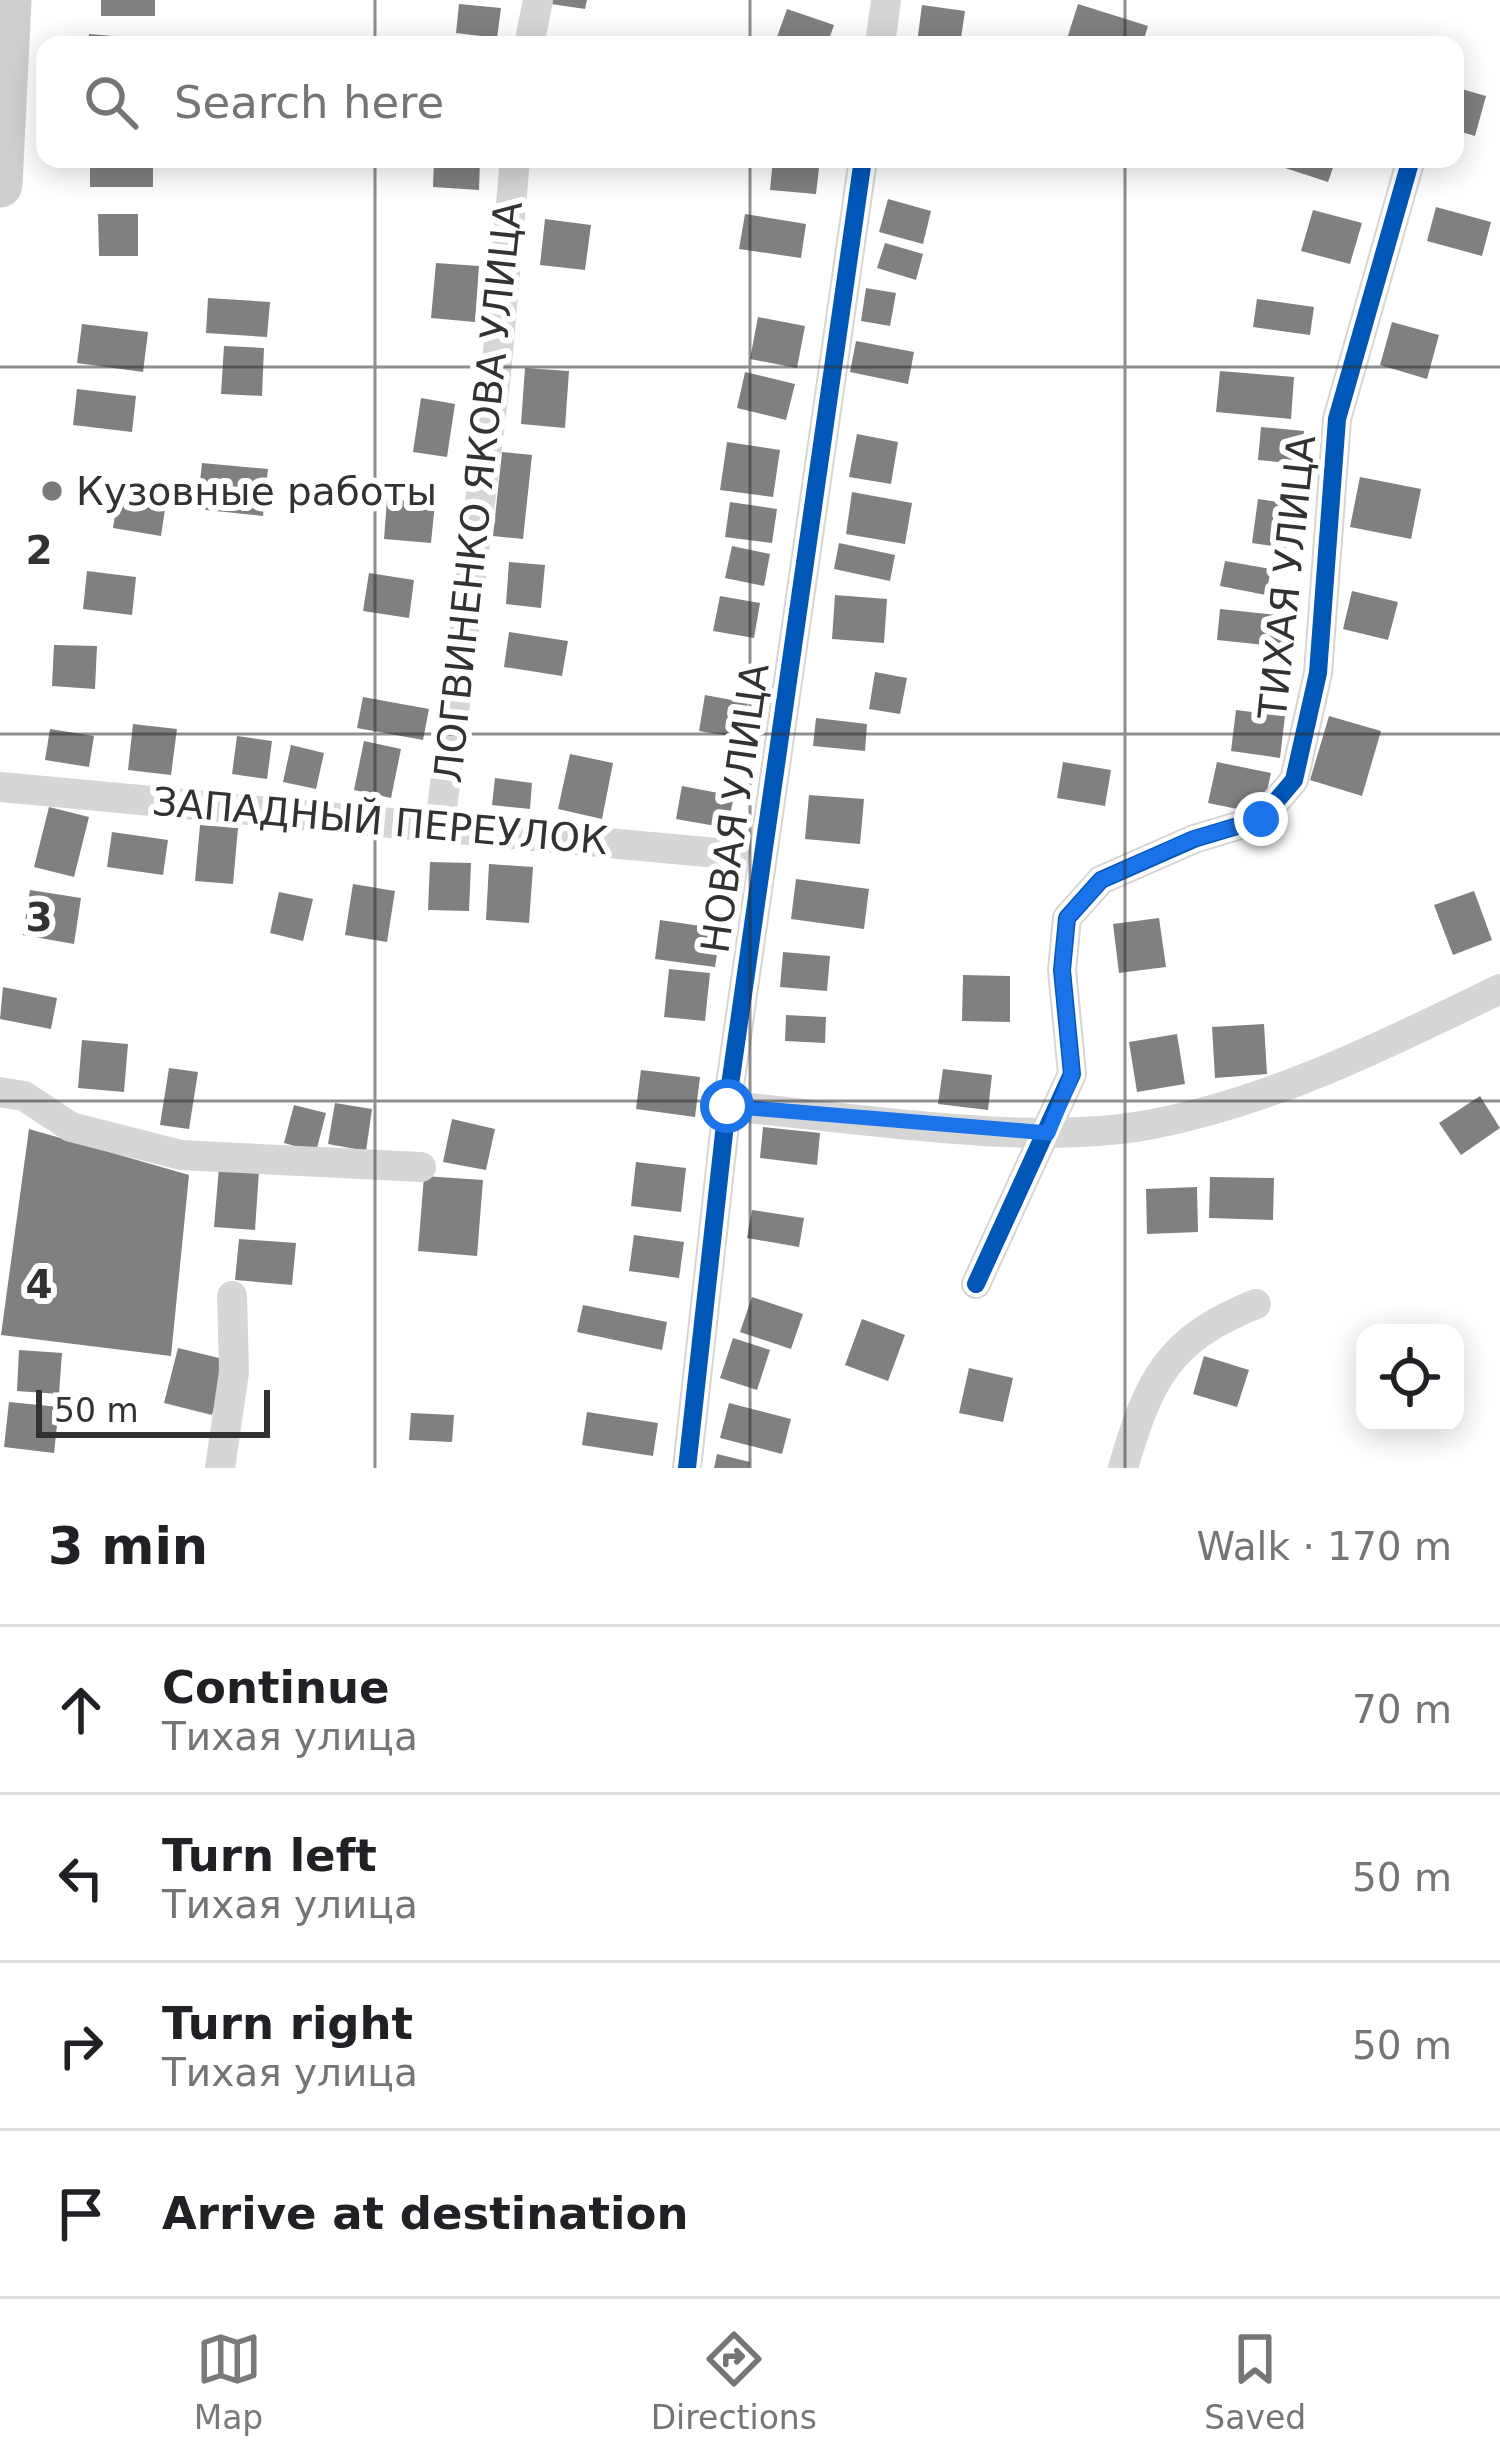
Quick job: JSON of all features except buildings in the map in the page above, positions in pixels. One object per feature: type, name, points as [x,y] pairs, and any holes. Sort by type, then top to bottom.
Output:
[{"type":"main road","points":[[0,185],[9,0]]},
{"type":"street","points":[[531,36],[538,0]]},
{"type":"street","points":[[881,36],[886,0]]},
{"type":"street","name":"ЛОГВИНЕНКО ЯКОВА УЛИЦА","points":[[440,824],[496,374],[513,168]]},
{"type":"street","name":"НОВАЯ УЛИЦА","points":[[687,1468],[760,857],[862,168]]},
{"type":"street","name":"ТИХАЯ УЛИЦА","points":[[976,1284],[1072,1074],[1062,970],[1067,918],[1101,880],[1193,839],[1261,819],[1294,781],[1318,673],[1336,419],[1408,168]]},
{"type":"street","name":"ЗАПАДНЫЙ ПЕРЕУЛОК","points":[[0,787],[760,857]]},
{"type":"street","points":[[727,1106],[1048,1133],[1153,1124],[1343,1066],[1500,989]]},
{"type":"street","points":[[0,1092],[24,1096],[71,1127],[182,1155],[421,1167]]},
{"type":"street","points":[[220,1468],[234,1372],[232,1296]]},
{"type":"street","points":[[1123,1468],[1168,1357],[1205,1324],[1256,1304]]},
{"type":"cycle path","points":[[687,1468],[727,1106],[862,168]]},
{"type":"cycle path","points":[[976,1284],[1072,1074],[1062,970],[1067,918],[1101,880],[1194,839],[1261,819],[1294,780],[1318,673],[1337,419],[1408,168]]},
{"type":"place","name":"Кузовные работы","points":[[52,491]]},
{"type":"route","points":[[727,1106],[1048,1133],[1072,1074],[1062,970],[1067,918],[1101,880],[1193,839],[1261,819]]}]
